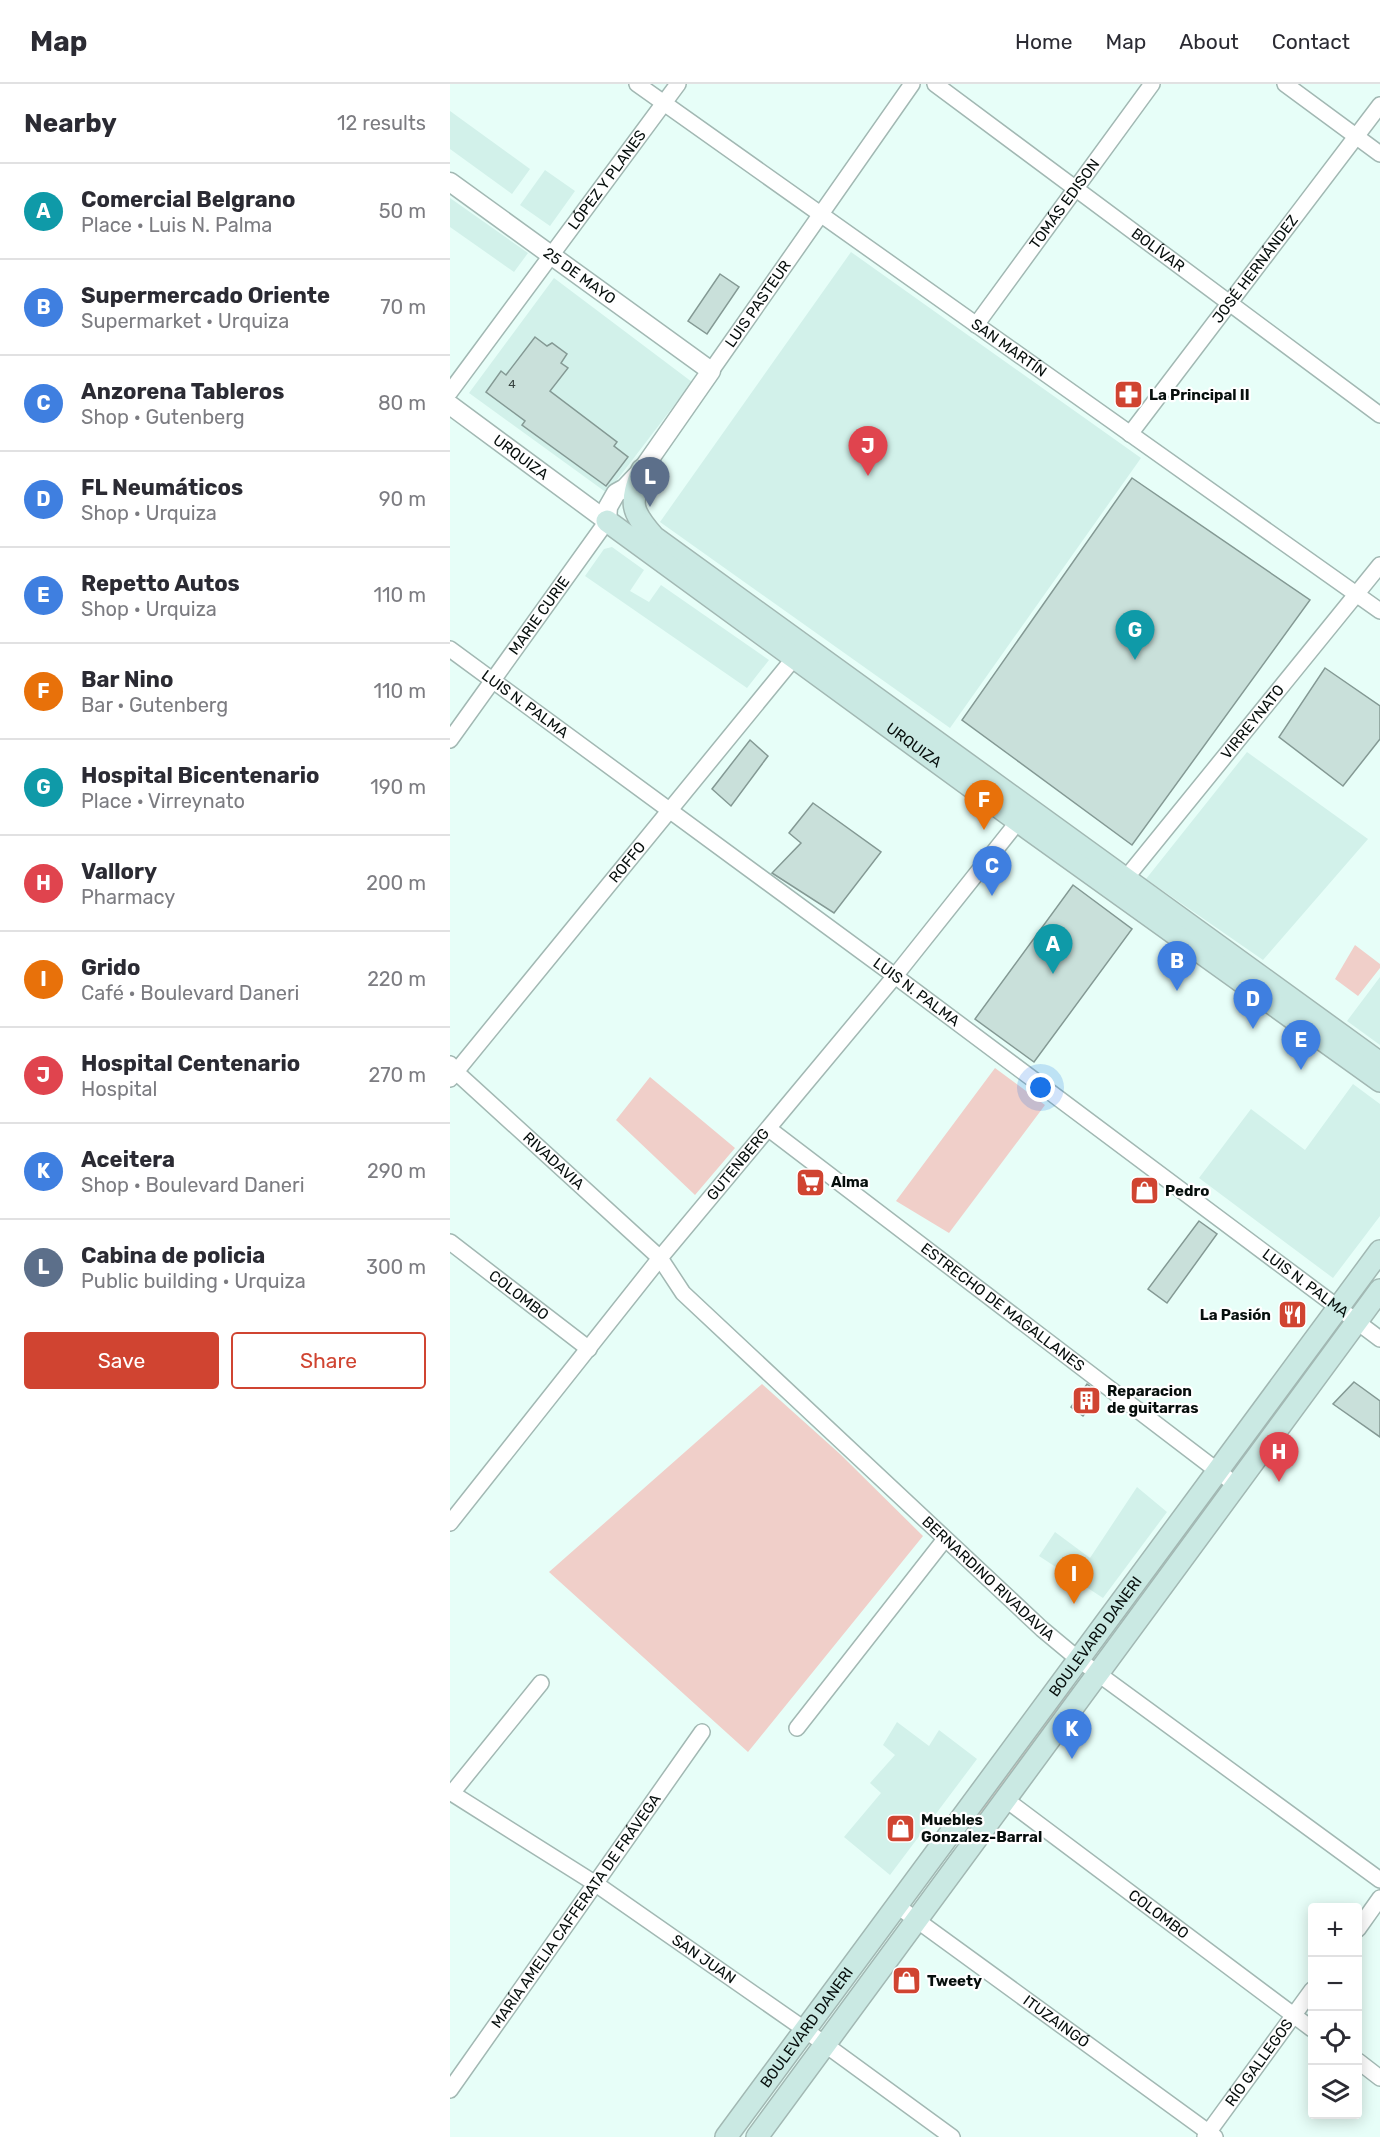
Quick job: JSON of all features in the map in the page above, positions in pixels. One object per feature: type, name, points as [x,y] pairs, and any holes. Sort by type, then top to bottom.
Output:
[{"type":"main road","name":"URQUIZA","points":[[642,470],[632,496],[638,519],[654,537],[799,652]]},
{"type":"main road","name":"URQUIZA","points":[[608,521],[799,652],[1023,814],[1380,1082]]},
{"type":"main road","name":"URQUIZA","points":[[1023,814],[1126,878],[1380,1063]]},
{"type":"main road","name":"BOULEVARD DANERI","points":[[726,2137],[1380,1251]]},
{"type":"main road","name":"BOULEVARD DANERI","points":[[757,2137],[1380,1290]]},
{"type":"main road","points":[[958,1821],[978,1836]]},
{"type":"street","name":"SAN MARTÍN","points":[[637,84],[1380,611]]},
{"type":"street","name":"LÓPEZ Y PLANES","points":[[450,392],[678,84]]},
{"type":"street","name":"LUIS PASTEUR","points":[[608,521],[608,507],[616,493],[625,488],[642,470],[912,84]]},
{"type":"street","name":"BOLÍVAR","points":[[935,84],[1380,415]]},
{"type":"street","name":"TOMÁS EDISON","points":[[976,325],[1152,84]]},
{"type":"street","points":[[1285,84],[1380,154]]},
{"type":"street","name":"JOSÉ HERNÁNDEZ","points":[[1130,434],[1380,105]]},
{"type":"street","name":"25 DE MAYO","points":[[450,182],[711,371]]},
{"type":"street","name":"URQUIZA","points":[[450,405],[608,521]]},
{"type":"street","name":"MARIE CURIE","points":[[450,740],[608,521]]},
{"type":"street","name":"VIRREYNATO","points":[[1126,878],[1380,565]]},
{"type":"street","name":"LUIS N. PALMA","points":[[450,649],[895,976],[1380,1339]]},
{"type":"street","name":"ROFFO","points":[[452,1072],[799,652]]},
{"type":"street","name":"GUTENBERG","points":[[450,1523],[660,1258],[895,976],[1023,814]]},
{"type":"street","name":"RIVADAVIA","points":[[452,1072],[660,1258]]},
{"type":"street","name":"ESTRECHO DE MAGALLANES","points":[[769,1129],[1236,1485]]},
{"type":"street","name":"COLOMBO","points":[[450,1242],[589,1349]]},
{"type":"street","name":"BERNARDINO RIVADAVIA","points":[[660,1258],[683,1293],[1042,1629],[1078,1659],[1380,1880]]},
{"type":"street","points":[[797,1728],[945,1539]]},
{"type":"street","points":[[451,1792],[541,1683]]},
{"type":"street","name":"MARÍA AMELIA CAFFERATA DE FRÁVEGA","points":[[450,2090],[702,1732]]},
{"type":"street","name":"SAN JUAN","points":[[451,1792],[596,1884],[804,2029],[952,2137]]},
{"type":"street","name":"COLOMBO","points":[[1005,1799],[1308,2026]]},
{"type":"street","points":[[1362,1923],[1380,1898]]},
{"type":"street","name":"ITUZAINGÓ","points":[[896,1905],[1210,2135]]},
{"type":"street","name":"RÍO GALLEGOS","points":[[1210,2135],[1308,1995]]},
{"type":"street","points":[[1362,2064],[1380,2078]]},
{"type":"shaded area","points":[[450,111],[530,169],[512,194],[450,149]]},
{"type":"shaded area","points":[[545,170],[575,191],[550,226],[520,205]]},
{"type":"shaded area","points":[[450,198],[528,253],[514,272],[450,227]]},
{"type":"shaded area","points":[[851,252],[1141,458],[950,728],[660,522]]},
{"type":"shaded area","points":[[554,278],[692,382],[607,493],[469,393]]},
{"type":"shaded area","points":[[612,547],[644,570],[630,591],[649,602],[661,585],[769,660],[747,688],[585,576],[604,549]]},
{"type":"shaded area","points":[[1247,752],[1368,839],[1263,960],[1146,879]]},
{"type":"shaded area","points":[[1355,945],[1380,964],[1380,968],[1358,996],[1335,979]]},
{"type":"shaded area","points":[[1380,977],[1380,1045],[1347,1021]]},
{"type":"shaded area","points":[[995,1068],[1045,1105],[949,1233],[896,1201]]},
{"type":"shaded area","points":[[650,1077],[735,1148],[695,1195],[616,1120]]},
{"type":"shaded area","points":[[1353,1084],[1380,1104],[1380,1216],[1333,1278],[1199,1178],[1251,1109],[1305,1150]]},
{"type":"shaded area","points":[[1333,1331],[1337,1333],[1246,1456],[1243,1453]]},
{"type":"shaded area","points":[[762,1384],[840,1454],[923,1536],[748,1752],[549,1572]]},
{"type":"shaded area","points":[[1137,1487],[1167,1512],[1103,1598],[1039,1556],[1055,1532],[1090,1558]]},
{"type":"shaded area","points":[[1213,1492],[1216,1494],[1103,1646],[1100,1644]]},
{"type":"shaded area","points":[[1071,1686],[1075,1688],[977,1820],[974,1818]]},
{"type":"shaded area","points":[[897,1722],[929,1746],[939,1730],[977,1759],[890,1875],[844,1837],[881,1793],[870,1783],[895,1755],[883,1745]]},
{"type":"building","points":[[720,274],[739,287],[707,334],[688,321]]},
{"type":"building","points":[[535,337],[547,346],[552,343],[567,354],[561,363],[568,368],[550,391],[617,442],[614,446],[628,457],[606,486],[522,425],[525,421],[486,392],[501,371],[506,375]]},
{"type":"building","points":[[1132,478],[1310,600],[1132,845],[962,720]]},
{"type":"building","points":[[1325,668],[1380,706],[1380,739],[1343,786],[1279,737]]},
{"type":"building","points":[[750,740],[768,756],[731,806],[712,789]]},
{"type":"building","points":[[813,803],[881,852],[834,913],[772,873],[801,843],[789,833]]},
{"type":"building","points":[[1073,885],[1132,929],[1034,1062],[975,1019]]},
{"type":"building","points":[[1199,1221],[1217,1234],[1167,1303],[1148,1289]]},
{"type":"building","points":[[1354,1382],[1380,1401],[1380,1437],[1333,1404]]},
{"type":"building","name":"Reparacion de guitarras","points":[[1087,1384],[1100,1394],[1083,1416],[1071,1407]]},
{"type":"place","name":"La Principal II","points":[[1128,395]]},
{"type":"place","name":"Hospital Centenario","points":[[868,476]]},
{"type":"place","name":"Cabina de policia","points":[[650,507]]},
{"type":"place","name":"Hospital Bicentenario","points":[[1135,660]]},
{"type":"place","name":"Bar Nino","points":[[984,830]]},
{"type":"place","name":"Anzorena Tableros","points":[[992,896]]},
{"type":"place","name":"Comercial Belgrano","points":[[1053,974]]},
{"type":"place","name":"Supermercado Oriente","points":[[1177,991]]},
{"type":"place","name":"FL Neumáticos","points":[[1253,1029]]},
{"type":"place","name":"Repetto Autos","points":[[1301,1070]]},
{"type":"place","name":"Alma","points":[[810,1182]]},
{"type":"place","name":"Pedro","points":[[1144,1191]]},
{"type":"place","name":"La Pasión","points":[[1292,1315]]},
{"type":"place","name":"Reparacion de guitarras","points":[[1086,1400]]},
{"type":"place","name":"Vallory","points":[[1279,1482]]},
{"type":"place","name":"Grido","points":[[1074,1604]]},
{"type":"place","name":"Aceitera","points":[[1072,1759]]},
{"type":"place","name":"Muebles Gonzalez-Barral","points":[[900,1829]]},
{"type":"place","name":"Tweety","points":[[906,1981]]}]
